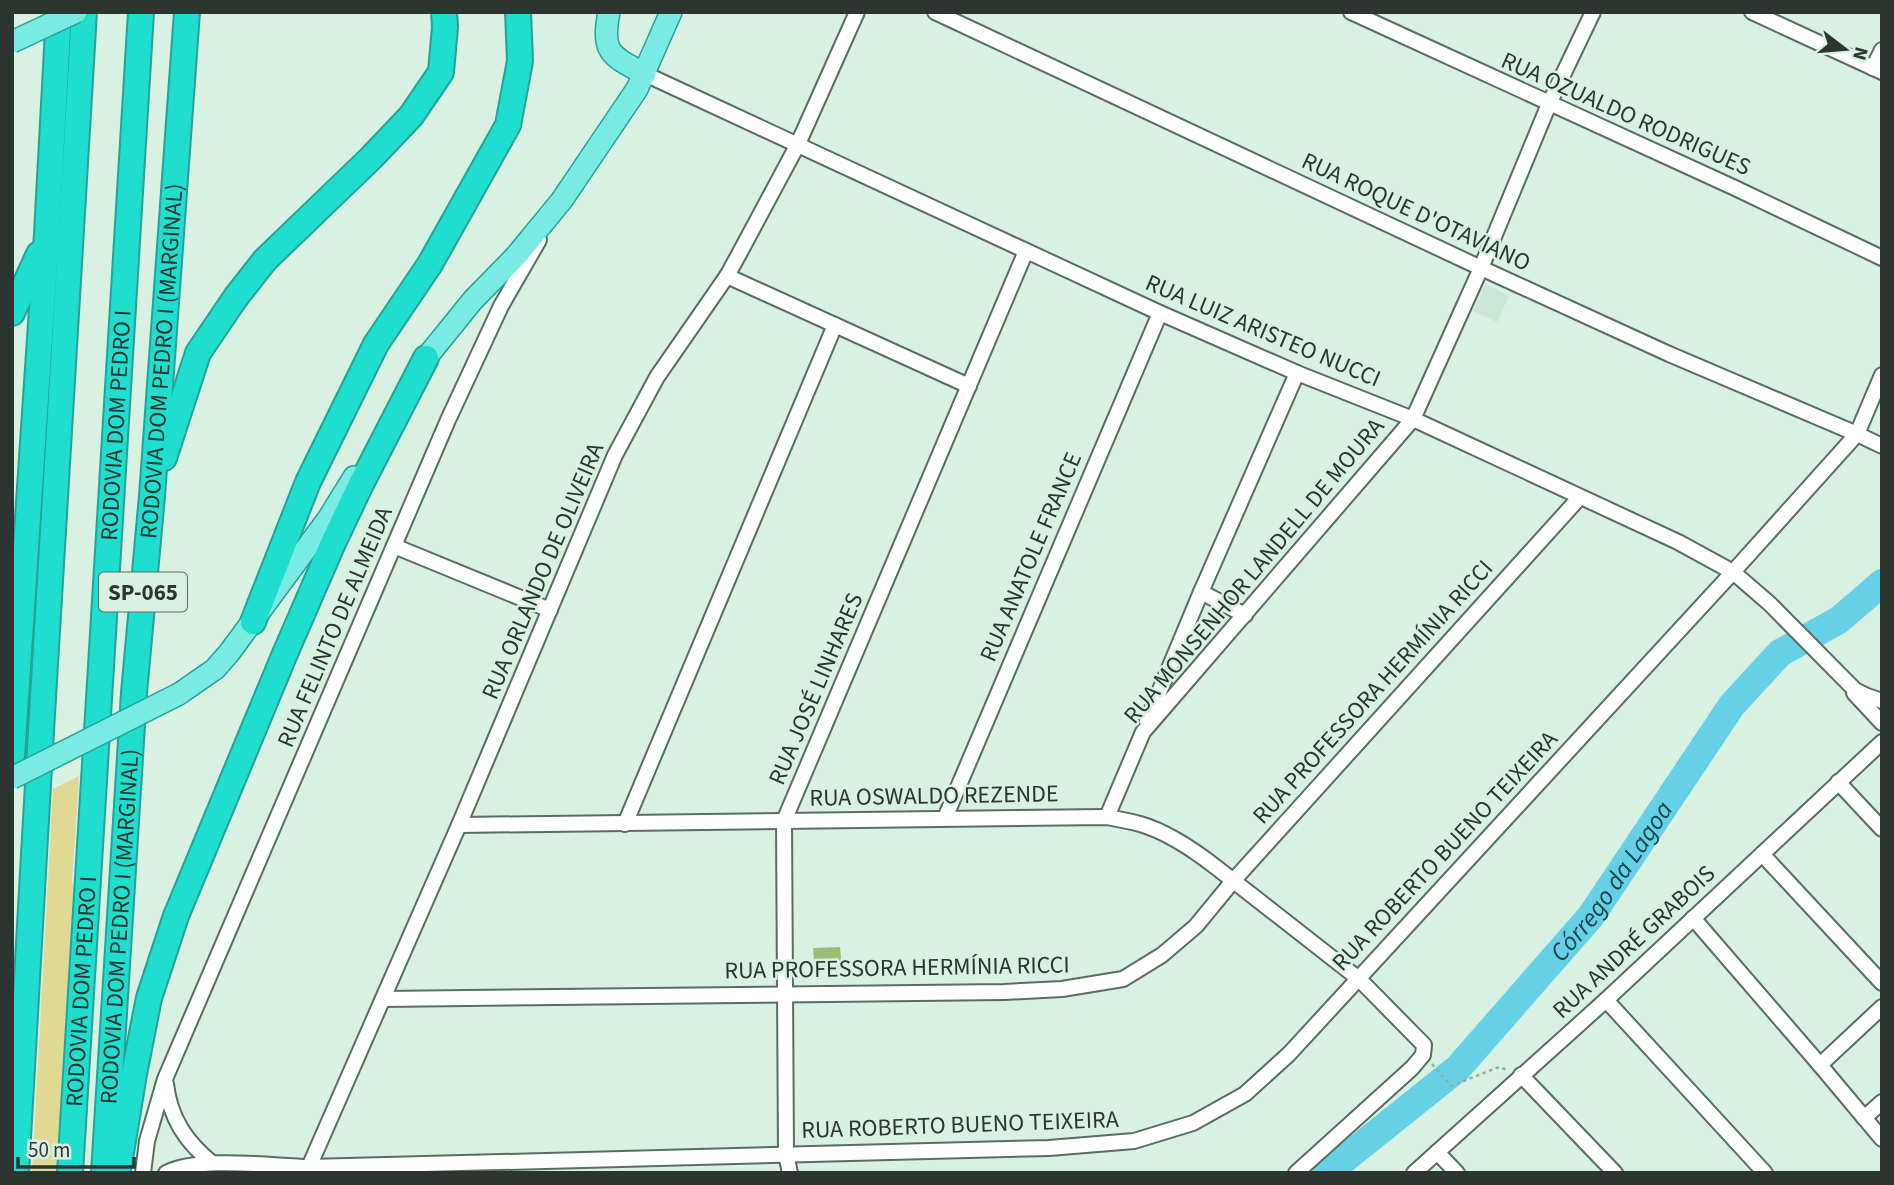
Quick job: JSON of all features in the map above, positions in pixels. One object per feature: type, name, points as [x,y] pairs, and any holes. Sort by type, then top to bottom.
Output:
[{"type":"highway","points":[[12,756],[59,12]]},
{"type":"highway","points":[[16,1173],[84,12]]},
{"type":"highway","name":"RODOVIA DOM PEDRO I","points":[[70,1173],[141,12]]},
{"type":"highway","name":"RODOVIA DOM PEDRO I (MARGINAL)","points":[[104,1173],[134,693],[152,496],[187,12]]},
{"type":"highway","points":[[152,496],[198,353],[265,260],[411,116],[441,72],[444,12]]},
{"type":"highway","points":[[253,622],[308,482],[376,344],[430,264],[508,125],[520,61],[518,12]]},
{"type":"highway","points":[[12,313],[47,234]]},
{"type":"highway","points":[[118,1173],[149,998],[176,916],[334,543],[426,358]]},
{"type":"main road","points":[[12,42],[76,12]]},
{"type":"main road","points":[[609,12],[607,45],[615,58],[645,74]]},
{"type":"main road","points":[[12,778],[179,694],[215,669],[328,519],[426,358],[473,300],[516,256],[562,200],[645,74],[671,12]]},
{"type":"street","name":"RUA ORLANDO DE OLIVEIRA","points":[[309,1167],[459,825],[615,455],[657,377],[727,276],[798,144],[857,12]]},
{"type":"street","name":"RUA ROQUE D'OTAVIANO","points":[[935,12],[1481,268],[1669,354],[1882,446]]},
{"type":"street","name":"RUA OZUALDO RODRIGUES","points":[[1351,12],[1882,258]]},
{"type":"street","name":"RUA MONSENHOR LANDELL DE MOURA","points":[[1107,817],[1143,732],[1413,419],[1481,268],[1549,104],[1593,12]]},
{"type":"street","points":[[1752,12],[1877,70],[1882,50]]},
{"type":"street","name":"RUA LUIZ ARISTEO NUCCI","points":[[645,74],[1160,313],[1297,373],[1413,419],[1678,542],[1733,572],[1770,604],[1882,723]]},
{"type":"street","name":"RUA FELINTO DE ALMEIDA","points":[[143,1173],[147,1141],[165,1079],[447,420],[501,306],[562,200]]},
{"type":"street","name":"RUA JOSÉ LINHARES","points":[[790,1173],[786,1154],[784,821],[1026,251]]},
{"type":"street","points":[[727,276],[969,386]]},
{"type":"street","name":"RUA ANATOLE FRANCE","points":[[945,818],[1160,313]]},
{"type":"street","points":[[625,824],[835,325]]},
{"type":"street","points":[[1143,732],[1200,592],[1297,373]]},
{"type":"street","name":"RUA ROBERTO BUENO TEIXEIRA","points":[[166,1173],[191,1165],[212,1163],[309,1167],[1049,1148],[1134,1141],[1193,1123],[1245,1094],[1289,1054],[1359,979],[1857,434],[1882,375]]},
{"type":"street","name":"RUA PROFESSORA HERMÍNIA RICCI","points":[[383,999],[1003,992],[1062,989],[1123,979],[1162,955],[1196,926],[1233,881],[1580,497]]},
{"type":"street","points":[[394,546],[550,610]]},
{"type":"street","points":[[1200,592],[1245,615]]},
{"type":"street","name":"RUA LUIZ ARISTEO NUCCI","points":[[1832,668],[1855,690],[1882,701]]},
{"type":"street","name":"RUA ANDRÉ GRABOIS","points":[[1414,1173],[1606,1000],[1882,741]]},
{"type":"street","points":[[1838,782],[1882,829]]},
{"type":"street","name":"RUA OSWALDO REZENDE","points":[[459,825],[1107,817],[1142,824],[1198,853],[1359,979],[1424,1045],[1423,1055],[1412,1068],[1296,1173]]},
{"type":"street","points":[[1762,854],[1882,983]]},
{"type":"street","points":[[1693,918],[1882,1139]]},
{"type":"street","points":[[1606,1000],[1765,1173]]},
{"type":"street","points":[[1820,1065],[1882,1007]]},
{"type":"street","points":[[1521,1075],[1615,1173]]},
{"type":"street","points":[[165,1079],[168,1104],[179,1125],[193,1148],[212,1163]]},
{"type":"street","points":[[1864,1118],[1882,1102]]},
{"type":"street","points":[[1437,1152],[1457,1173]]},
{"type":"path","points":[[1433,1065],[1451,1086],[1499,1067],[1521,1075]]},
{"type":"shaded area","points":[[1486,284],[1509,296],[1497,322],[1473,311]]},
{"type":"shaded area","points":[[79,776],[58,1173],[32,1173],[53,789]]},
{"type":"building","points":[[840,947],[842,969],[815,971],[813,948]]},
{"type":"waterway","name":"Córrego da Lagoa","points":[[1327,1173],[1458,1068],[1591,916],[1732,705],[1780,653],[1839,620],[1882,583]]}]
